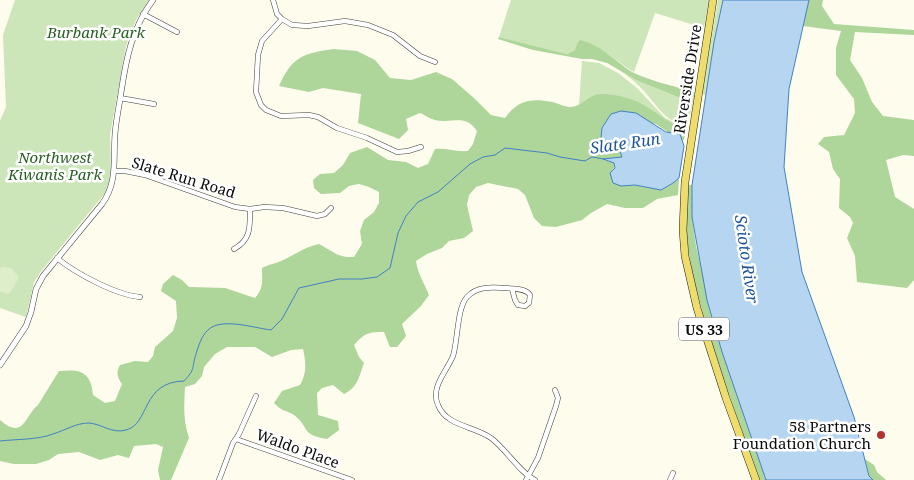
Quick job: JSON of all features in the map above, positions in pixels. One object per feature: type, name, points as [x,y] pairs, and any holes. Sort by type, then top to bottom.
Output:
[{"type":"main road","name":"Riverside Drive","points":[[713,0],[690,145],[682,214],[685,256],[697,308],[726,398],[756,480]]},
{"type":"street","points":[[0,365],[22,333],[31,312],[36,290],[48,268],[107,198],[115,170],[114,136],[129,46],[143,14],[153,0]]},
{"type":"street","points":[[273,0],[277,14],[282,19],[298,26],[345,21],[368,25],[393,35],[420,56],[435,62]]},
{"type":"street","points":[[143,14],[177,32]]},
{"type":"street","points":[[282,19],[262,41],[258,55],[256,92],[261,105],[266,110],[281,116],[309,115],[318,117],[338,128],[367,138],[396,152],[421,147]]},
{"type":"street","points":[[120,98],[154,104]]},
{"type":"street","name":"Slate Run Road","points":[[115,170],[135,172],[235,206],[250,209],[264,207],[283,208],[317,216],[325,214],[331,208]]},
{"type":"street","points":[[234,249],[247,238],[250,209]]},
{"type":"street","points":[[57,258],[76,273],[126,295],[140,297]]},
{"type":"street","points":[[512,289],[518,305],[525,306],[529,303],[531,297],[528,292],[512,289],[484,288],[473,292],[466,298],[461,310],[458,340],[453,356],[440,380],[436,395],[438,406],[446,416],[490,438],[506,452],[527,478],[534,480]]},
{"type":"street","points":[[527,478],[538,458],[556,406],[558,398],[555,390]]},
{"type":"street","points":[[219,480],[256,396]]},
{"type":"street","name":"Waldo Place","points":[[236,439],[352,480]]},
{"type":"street","points":[[670,480],[673,473]]},
{"type":"green space","name":"Northwest Kiwanis Park","points":[[15,0],[149,0],[136,20],[126,46],[110,135],[111,176],[106,192],[34,282],[26,317],[0,308],[0,121],[6,107],[3,35]]},
{"type":"green space","points":[[511,0],[709,0],[704,28],[655,13],[634,72],[602,50],[588,43],[580,41],[575,50],[567,54],[499,37]]},
{"type":"green space","points":[[718,0],[723,0],[706,94],[704,95],[702,92]]},
{"type":"green space","points":[[809,0],[823,0],[822,6],[834,24],[914,30],[914,35],[855,32],[850,60],[862,78],[872,102],[883,116],[914,120],[914,156],[903,155],[886,160],[895,197],[914,209],[914,280],[907,288],[857,282],[855,256],[847,238],[853,223],[850,217],[839,208],[840,179],[833,169],[829,152],[818,144],[824,137],[844,135],[855,113],[854,99],[836,75],[836,48],[841,31],[803,26]]},
{"type":"green space","points":[[499,37],[567,54],[575,50],[580,40],[603,50],[634,73],[654,81],[687,90],[690,92],[688,101],[638,81],[607,63],[533,50],[498,39]]},
{"type":"green space","points":[[334,49],[357,51],[375,60],[390,78],[411,80],[436,72],[452,79],[491,115],[505,118],[520,104],[538,100],[570,107],[601,94],[622,97],[638,102],[673,124],[685,129],[687,131],[684,139],[682,141],[680,134],[671,134],[656,124],[611,114],[602,128],[601,138],[619,149],[622,157],[605,160],[614,163],[614,168],[610,173],[621,186],[635,185],[661,190],[679,178],[678,195],[657,199],[643,208],[625,208],[607,204],[582,220],[556,227],[542,226],[534,218],[525,195],[518,189],[488,183],[476,187],[469,195],[467,205],[473,231],[464,238],[449,241],[442,248],[416,261],[429,295],[421,306],[402,324],[406,336],[397,347],[390,347],[384,332],[370,333],[364,336],[354,345],[364,363],[355,385],[344,394],[333,385],[322,388],[317,393],[318,415],[338,421],[339,430],[327,439],[309,433],[299,419],[274,403],[282,391],[300,385],[305,367],[303,349],[291,350],[272,357],[255,347],[227,347],[215,354],[204,367],[202,376],[195,384],[185,387],[184,407],[189,438],[171,480],[160,480],[158,470],[163,447],[156,444],[134,446],[129,458],[118,455],[100,460],[79,452],[58,454],[49,460],[36,464],[14,464],[0,461],[0,420],[14,428],[23,424],[38,405],[59,371],[78,371],[83,373],[90,381],[93,395],[105,403],[115,401],[122,384],[118,375],[120,365],[135,361],[148,362],[153,356],[155,347],[173,331],[177,318],[176,301],[161,291],[163,284],[173,275],[189,287],[225,288],[255,298],[261,288],[262,268],[309,247],[319,244],[339,255],[354,257],[362,244],[360,231],[364,220],[374,212],[379,203],[379,192],[359,184],[349,186],[340,193],[321,194],[314,188],[313,180],[320,174],[334,173],[343,165],[350,153],[367,147],[388,160],[406,162],[418,168],[428,164],[435,149],[468,151],[473,144],[477,131],[468,122],[435,120],[420,113],[406,119],[408,130],[399,139],[358,123],[361,94],[323,88],[309,92],[279,86],[289,69],[300,58],[314,52]]},
{"type":"green space","points":[[582,61],[599,63],[618,73],[637,88],[665,118],[687,128],[687,131],[653,112],[579,105]]},
{"type":"green space","points":[[619,69],[638,81],[688,101],[690,92],[695,92],[688,124],[680,124],[667,117],[640,87]]},
{"type":"green space","points":[[689,185],[692,185],[692,217],[696,246],[722,352],[766,480],[760,480],[747,445],[728,392],[700,302],[691,263],[686,224]]},
{"type":"green space","points":[[0,268],[11,268],[19,277],[11,292],[7,294],[0,291]]},
{"type":"green space","points":[[865,459],[874,465],[877,472],[886,480],[873,480],[869,476]]},
{"type":"water","name":"Scioto River","points":[[723,0],[809,0],[789,89],[784,167],[802,272],[854,417],[869,476],[873,480],[766,480],[722,352],[707,300],[692,217],[692,185],[714,42]]},
{"type":"water","points":[[621,111],[636,113],[666,132],[680,134],[684,146],[679,178],[673,183],[661,190],[635,185],[621,186],[613,183],[610,173],[615,168],[614,163],[603,159],[622,157],[619,149],[601,138],[602,128],[611,114]]},
{"type":"waterway","name":"Slate Run","points":[[0,441],[40,437],[84,423],[116,431],[126,430],[134,426],[153,395],[160,388],[170,383],[184,381],[188,377],[193,369],[202,338],[214,326],[229,324],[271,330],[282,319],[299,288],[339,279],[377,277],[390,268],[398,233],[406,216],[418,202],[438,192],[470,164],[483,157],[495,155],[505,148],[547,153],[585,161],[592,157],[604,159]]},
{"type":"place","name":"58 Partners Foundation Church","points":[[881,435]]},
{"type":"park label","name":"Burbank Park","points":[[96,32]]}]
